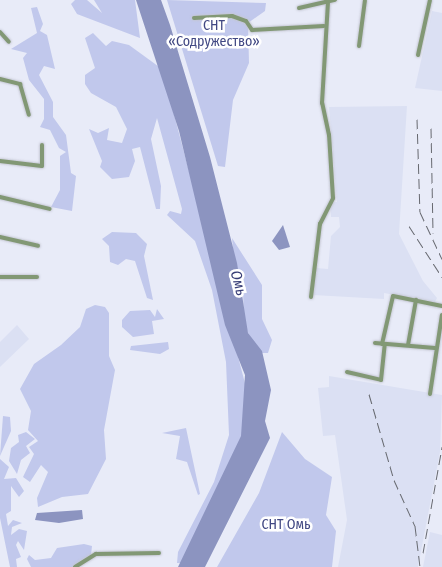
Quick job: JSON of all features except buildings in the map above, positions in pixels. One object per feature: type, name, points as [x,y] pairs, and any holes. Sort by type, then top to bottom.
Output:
[{"type":"street","points":[[299,8],[328,4],[334,0]]},
{"type":"street","points":[[359,46],[365,0]]},
{"type":"street","points":[[418,55],[430,0]]},
{"type":"street","points":[[311,297],[320,224],[333,198],[329,135],[322,103],[324,26],[328,4]]},
{"type":"street","points":[[194,18],[232,16],[246,21],[252,30],[324,26]]},
{"type":"street","points":[[0,32],[9,42]]},
{"type":"street","points":[[0,79],[20,84],[29,115]]},
{"type":"street","points":[[0,161],[42,166],[42,145]]},
{"type":"street","points":[[0,197],[50,209]]},
{"type":"street","points":[[0,237],[38,246]]},
{"type":"street","points":[[0,277],[37,276]]},
{"type":"street","points":[[347,372],[381,380],[389,298],[416,300],[442,306]]},
{"type":"street","points":[[408,345],[416,300]]},
{"type":"street","points":[[430,394],[435,348],[442,315]]},
{"type":"street","points":[[375,343],[435,348]]},
{"type":"street","points":[[75,567],[96,554],[159,553]]},
{"type":"shaded area","points":[[432,11],[442,13],[442,91],[415,88]]},
{"type":"shaded area","points":[[407,106],[399,234],[423,281],[437,298],[435,302],[384,293],[384,299],[313,295],[316,268],[328,269],[331,236],[340,227],[339,217],[331,217],[330,203],[337,202],[329,107]]},
{"type":"shaded area","points":[[17,325],[29,339],[0,367],[0,342]]},
{"type":"shaded area","points":[[329,376],[442,395],[440,452],[418,567],[338,567],[347,520],[335,435],[323,436],[318,388],[329,387]]},
{"type":"shaded area","points":[[430,532],[442,535],[442,567],[423,567]]},
{"type":"green space","points":[[75,0],[87,0],[102,13],[94,0],[135,0],[140,38],[77,14],[71,4]]},
{"type":"green space","name":"СНТ «Содружество»","points":[[167,0],[266,3],[265,11],[248,23],[249,63],[233,100],[225,167],[218,166]]},
{"type":"green space","points":[[37,7],[43,24],[40,31],[47,35],[55,69],[44,66],[39,75],[53,102],[53,117],[66,135],[71,173],[76,176],[72,211],[51,207],[60,190],[60,156],[66,152],[59,148],[50,130],[40,127],[44,119],[44,99],[29,80],[23,58],[27,53],[11,49],[37,33],[31,8]]},
{"type":"green space","points":[[93,33],[106,46],[112,41],[129,45],[162,69],[246,387],[243,434],[231,468],[182,563],[177,563],[178,552],[214,482],[229,435],[226,362],[212,290],[195,241],[167,215],[170,211],[181,214],[182,209],[157,118],[151,139],[161,186],[160,209],[156,209],[140,147],[132,149],[135,161],[129,177],[112,179],[100,167],[102,161],[89,129],[98,133],[109,128],[107,140],[122,143],[127,129],[116,107],[91,93],[85,84],[85,75],[95,68],[85,38]]},
{"type":"green space","points":[[112,232],[136,233],[147,244],[144,256],[153,300],[147,298],[135,261],[126,259],[118,265],[110,262],[109,246],[102,239]]},
{"type":"green space","points":[[232,238],[262,285],[262,319],[272,340],[268,353],[261,353],[251,341],[244,322],[243,289],[235,272]]},
{"type":"green space","points":[[95,305],[105,307],[109,313],[109,356],[115,370],[104,430],[106,459],[88,494],[62,497],[38,507],[37,498],[48,472],[41,465],[30,482],[23,477],[34,454],[29,447],[38,441],[28,430],[31,411],[20,389],[34,364],[61,345],[80,327],[86,309]]},
{"type":"green space","points":[[157,309],[164,319],[152,321],[154,334],[133,337],[122,327],[122,320],[130,311],[150,310],[155,317]]},
{"type":"green space","points":[[168,342],[169,349],[160,354],[130,350],[131,346]]},
{"type":"green space","points":[[3,416],[10,417],[11,431],[0,456]]},
{"type":"green space","points":[[186,428],[200,494],[198,495],[187,462],[176,459],[180,436],[162,433]]},
{"type":"green space","points":[[26,432],[35,439],[26,446],[30,453],[21,460],[17,474],[9,461],[11,448],[19,442],[18,435]]},
{"type":"green space","name":"СНТ Омь","points":[[282,432],[305,459],[332,477],[326,515],[336,531],[332,567],[217,567],[259,493]]},
{"type":"green space","points":[[0,459],[9,467],[4,479],[16,478],[24,491],[19,497],[11,486],[11,511],[6,514],[8,526],[13,520],[22,523],[12,527],[11,535],[19,529],[27,531],[24,550],[18,541],[16,545],[21,557],[16,559],[17,567],[10,567],[0,518]]},
{"type":"green space","points":[[84,544],[92,546],[91,555],[73,567],[31,567],[27,559],[29,555],[35,560],[51,558],[57,548]]},
{"type":"water","name":"Омь","points":[[136,0],[161,0],[170,25],[210,157],[237,263],[248,333],[262,351],[271,390],[265,421],[270,438],[205,567],[178,567],[241,436],[245,375],[225,325],[179,131]]},
{"type":"water","points":[[283,225],[290,247],[279,250],[272,241]]},
{"type":"water","points":[[82,510],[83,519],[59,523],[35,520],[37,513]]},
{"type":"railway","points":[[417,119],[420,212],[442,259]]},
{"type":"railway","points":[[431,128],[433,233]]},
{"type":"railway","points":[[409,226],[442,277]]},
{"type":"railway","points":[[369,394],[394,480],[415,526],[420,567]]},
{"type":"railway","points":[[423,553],[442,447]]}]
